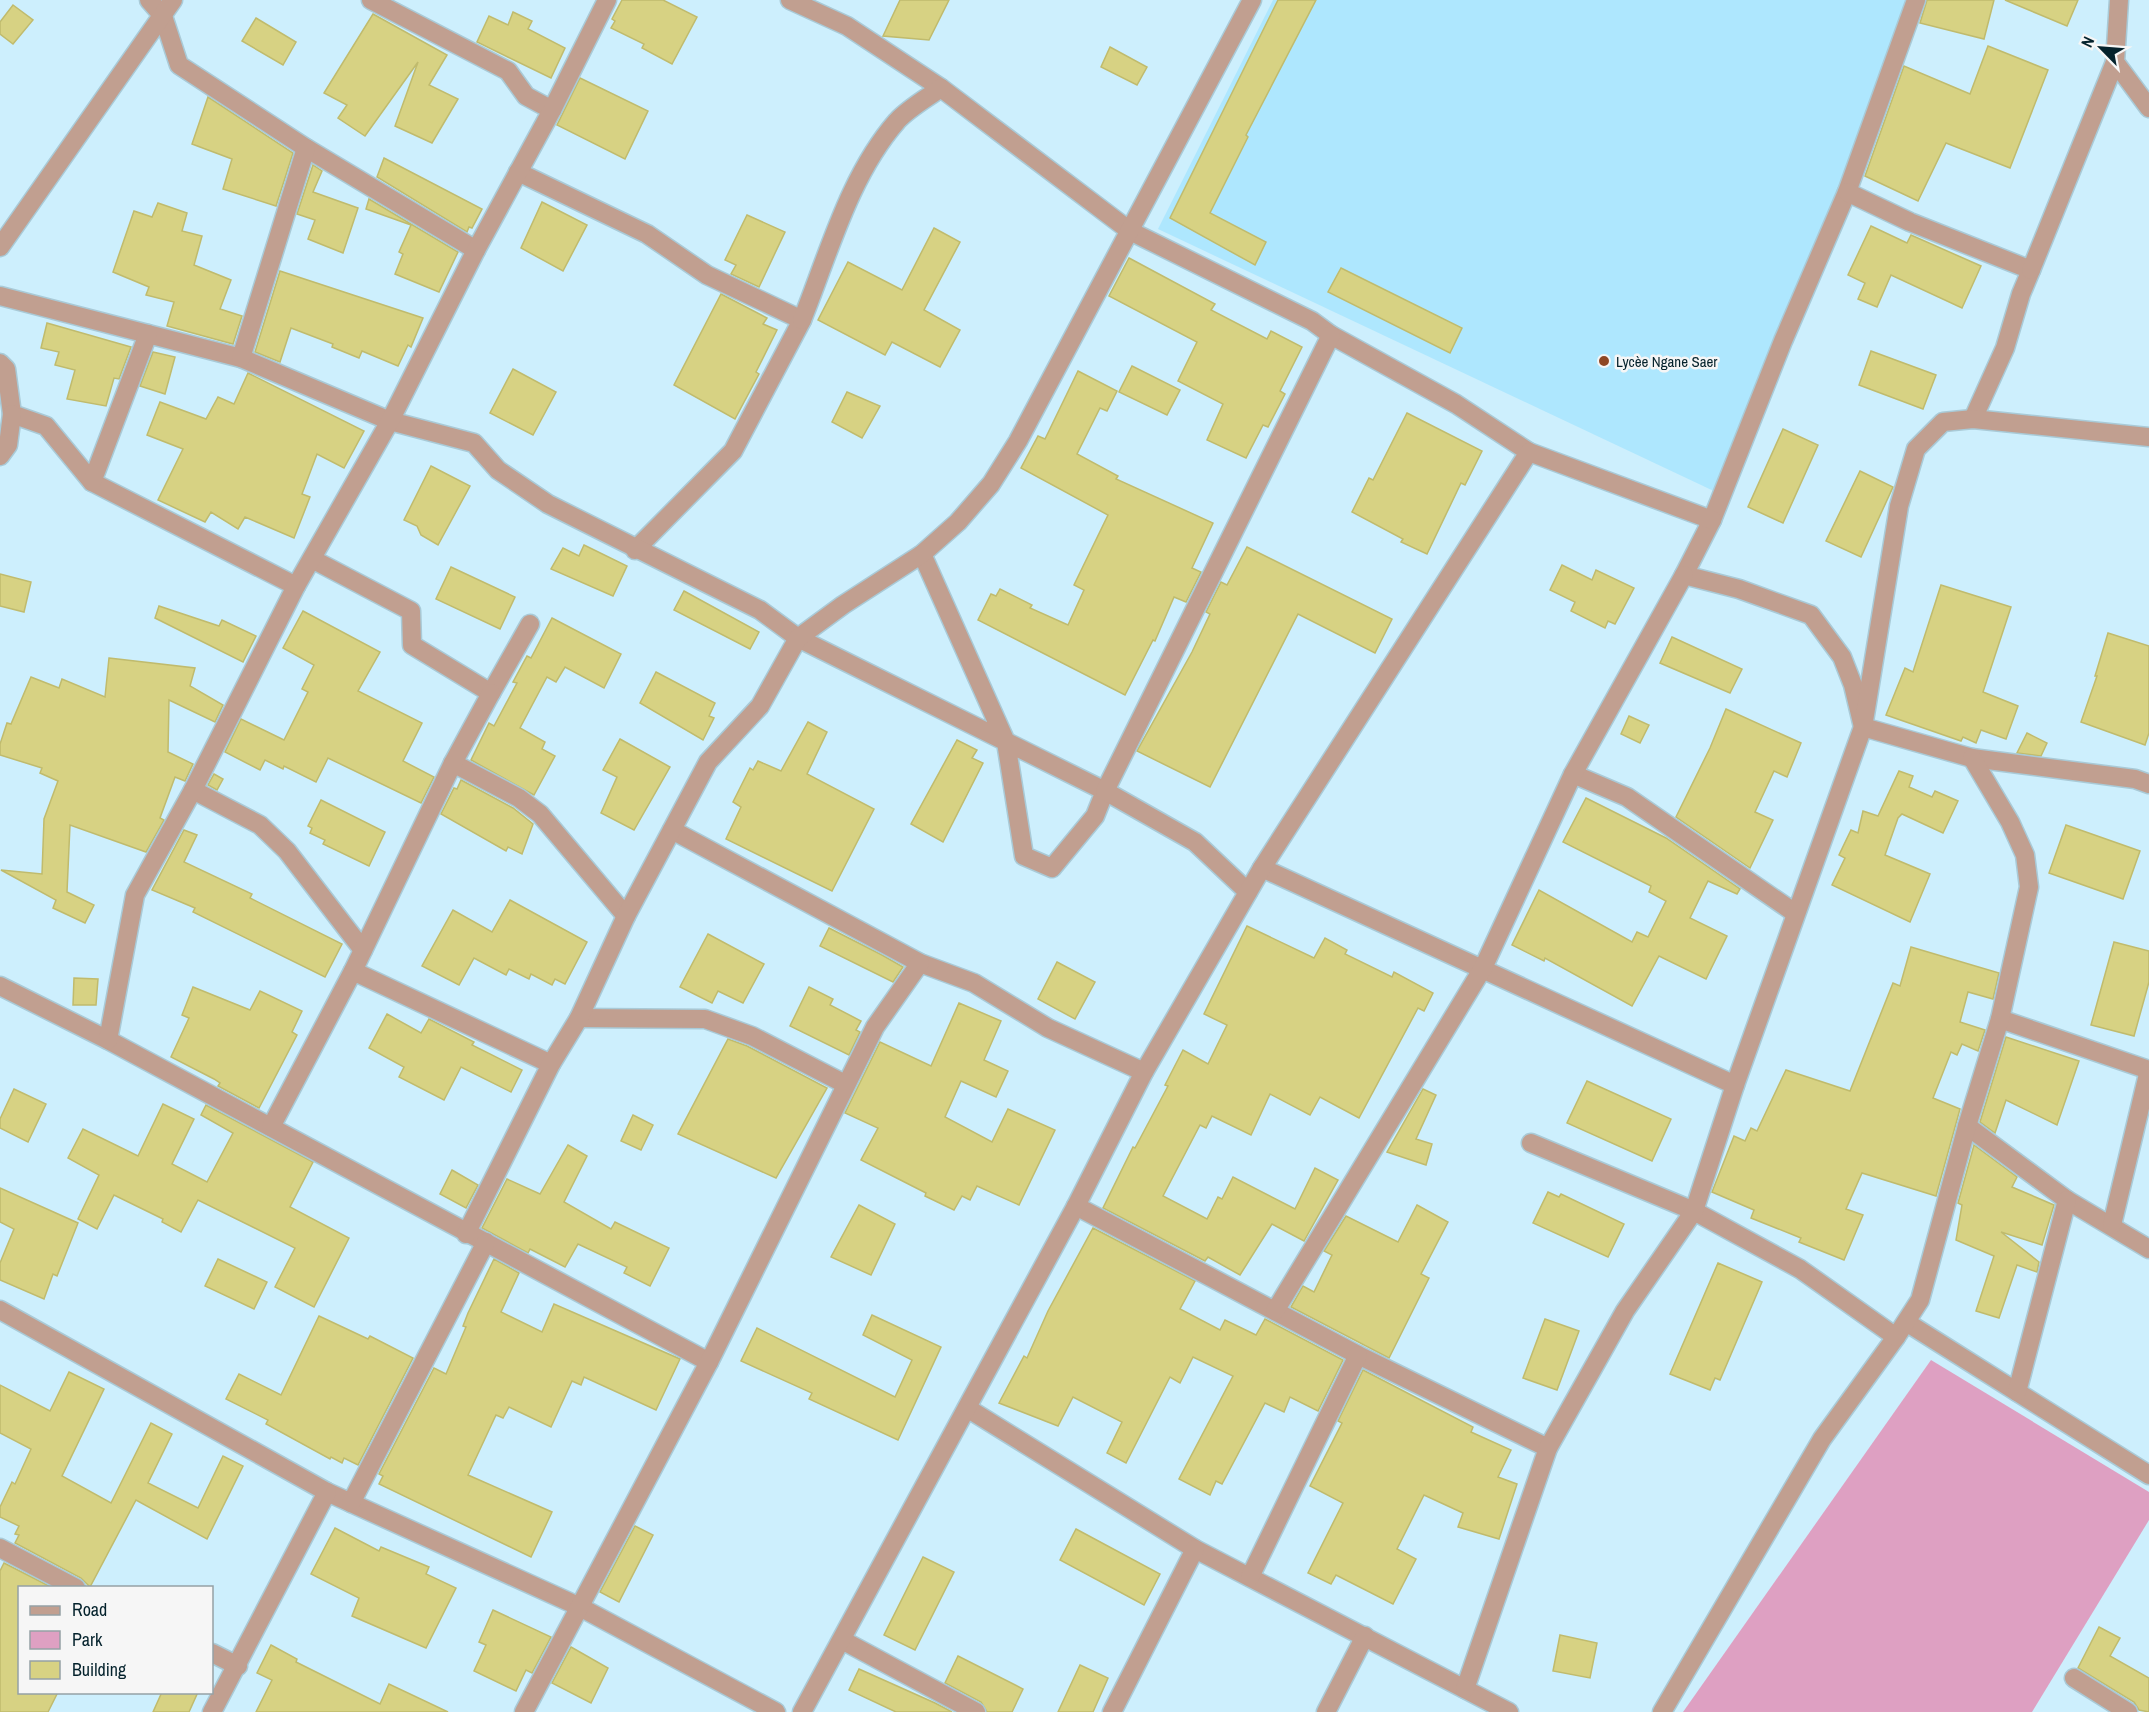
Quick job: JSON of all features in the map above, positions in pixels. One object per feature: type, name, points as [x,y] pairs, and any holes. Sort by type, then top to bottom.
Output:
[{"type":"street","points":[[149,0],[163,16],[179,65],[306,147],[476,250]]},
{"type":"street","points":[[0,247],[172,0]]},
{"type":"street","points":[[371,0],[508,71],[526,96],[552,110]]},
{"type":"street","points":[[108,1040],[135,894],[193,790],[296,586],[390,421],[476,250],[552,110],[607,0]]},
{"type":"street","points":[[466,1234],[551,1064],[579,1018],[626,916],[708,762],[759,706],[798,638],[843,605],[922,554],[958,522],[991,484],[1018,441],[1252,0]]},
{"type":"street","points":[[1275,1311],[1483,968],[1573,774],[1684,575],[1712,520],[1783,341],[1847,192],[1916,0]]},
{"type":"street","points":[[1973,419],[2005,348],[2031,270],[2115,62],[2119,0]]},
{"type":"street","points":[[795,1],[846,26],[941,88],[1130,231],[1312,321],[1331,335],[1456,404],[1529,452],[1712,520]]},
{"type":"street","points":[[2115,62],[2149,108]]},
{"type":"street","points":[[635,550],[733,451],[802,320],[855,186],[872,155],[899,119],[941,88]]},
{"type":"street","points":[[241,358],[306,147]]},
{"type":"street","points":[[518,172],[647,234],[707,275],[802,320]]},
{"type":"street","points":[[1847,192],[1910,222],[2031,270]]},
{"type":"street","points":[[0,296],[241,358],[390,421],[474,443],[498,470],[548,504],[635,550],[760,610],[798,638],[1105,791],[1195,842],[1248,892]]},
{"type":"street","points":[[92,482],[148,334]]},
{"type":"street","points":[[922,554],[1006,742],[1024,856],[1052,868],[1095,816],[1105,791],[1331,335]]},
{"type":"street","points":[[0,363],[6,369],[12,414],[8,445],[0,456]]},
{"type":"street","points":[[12,414],[46,426],[92,482],[296,586]]},
{"type":"street","points":[[1465,1689],[1548,1448],[1625,1311],[1694,1211],[1795,913],[1863,728],[1899,506],[1916,449],[1943,422],[1973,419],[2149,437]]},
{"type":"street","points":[[802,1712],[1076,1206],[1144,1072],[1262,868],[1529,452]]},
{"type":"street","points":[[312,559],[411,611],[412,645],[491,693]]},
{"type":"street","points":[[1684,575],[1739,589],[1811,615],[1842,657],[1853,685],[1863,728]]},
{"type":"street","points":[[271,1127],[353,971],[453,763],[530,624]]},
{"type":"street","points":[[1863,728],[1972,758],[2149,783]]},
{"type":"street","points":[[1662,1712],[1822,1439],[1920,1300],[1967,1126],[2000,1019],[2029,887],[2025,855],[1972,758]]},
{"type":"street","points":[[453,763],[519,798],[540,814],[626,916]]},
{"type":"street","points":[[1573,774],[1627,797],[1795,913]]},
{"type":"street","points":[[193,790],[260,825],[287,851],[363,950]]},
{"type":"street","points":[[672,830],[920,963],[974,983],[1048,1028],[1144,1072]]},
{"type":"street","points":[[1262,868],[1735,1085]]},
{"type":"street","points":[[524,1712],[709,1362],[875,1027],[920,963]]},
{"type":"street","points":[[353,971],[551,1064]]},
{"type":"street","points":[[0,986],[108,1040],[466,1234],[486,1242],[709,1362]]},
{"type":"street","points":[[579,1018],[705,1019],[752,1036],[845,1084]]},
{"type":"street","points":[[2000,1019],[2149,1070],[2112,1225]]},
{"type":"street","points":[[1967,1126],[2067,1200],[2149,1249]]},
{"type":"street","points":[[1531,1143],[1694,1211],[2017,1392],[2149,1475]]},
{"type":"street","points":[[2017,1392],[2067,1200]]},
{"type":"street","points":[[1076,1206],[1358,1355],[1548,1448]]},
{"type":"street","points":[[351,1503],[486,1242]]},
{"type":"street","points":[[0,1310],[327,1492],[578,1606],[776,1712]]},
{"type":"street","points":[[1250,1577],[1358,1355]]},
{"type":"street","points":[[967,1408],[1196,1549],[1509,1712]]},
{"type":"street","points":[[213,1712],[327,1492]]},
{"type":"street","points":[[0,1548],[74,1586]]},
{"type":"street","points":[[1112,1712],[1196,1549]]},
{"type":"street","points":[[1326,1712],[1365,1636]]},
{"type":"street","points":[[842,1640],[976,1712]]},
{"type":"street","points":[[213,1654],[238,1666]]},
{"type":"street","points":[[2074,1678],[2128,1712]]},
{"type":"shaded area","name":"Lycèe Ngane Saer","points":[[1273,0],[1913,0],[1718,493],[1158,229]]},
{"type":"green space","points":[[1931,1360],[2149,1492],[2149,1520],[2032,1712],[1683,1712]]},
{"type":"building","points":[[622,0],[663,0],[697,17],[672,64],[642,48],[644,44],[611,28],[615,21],[612,19]]},
{"type":"building","points":[[900,0],[949,0],[929,40],[883,36]]},
{"type":"building","points":[[1278,0],[1316,0],[1246,135],[1248,137],[1210,213],[1266,242],[1255,265],[1170,218]]},
{"type":"building","points":[[1927,0],[1994,0],[1984,39],[1920,23]]},
{"type":"building","points":[[2005,0],[2078,0],[2067,26]]},
{"type":"building","points":[[13,5],[33,20],[13,44],[0,34],[0,22]]},
{"type":"building","points":[[513,12],[532,21],[528,29],[565,48],[551,78],[477,42],[489,16],[508,25]]},
{"type":"building","points":[[373,14],[447,55],[429,85],[458,99],[432,143],[395,126],[418,62],[365,136],[338,118],[347,105],[324,93]]},
{"type":"building","points":[[256,18],[296,42],[283,65],[242,41]]},
{"type":"building","points":[[1988,46],[2048,70],[2010,168],[1946,143],[1918,201],[1865,176],[1904,66],[1970,94]]},
{"type":"building","points":[[1110,47],[1147,67],[1137,85],[1101,67]]},
{"type":"building","points":[[580,78],[648,111],[625,159],[557,125]]},
{"type":"building","points":[[208,97],[293,153],[276,206],[223,189],[232,159],[192,144]]},
{"type":"building","points":[[384,158],[482,209],[472,228],[469,227],[467,232],[377,177]]},
{"type":"building","points":[[313,165],[322,171],[313,192],[358,208],[343,253],[308,239],[315,220],[297,214]]},
{"type":"building","points":[[369,199],[458,252],[439,292],[395,274],[403,254],[399,252],[411,225],[366,209]]},
{"type":"building","points":[[542,202],[587,225],[563,271],[521,248]]},
{"type":"building","points":[[158,203],[187,213],[182,231],[202,236],[194,265],[231,280],[220,309],[242,316],[233,344],[167,326],[174,302],[146,295],[149,287],[113,272],[134,211],[152,217]]},
{"type":"building","points":[[747,215],[785,232],[759,287],[731,274],[736,265],[725,260]]},
{"type":"building","points":[[1871,226],[1907,243],[1911,235],[1981,266],[1962,308],[1891,275],[1877,307],[1858,299],[1865,283],[1848,275]]},
{"type":"building","points":[[934,228],[960,242],[924,310],[960,330],[940,367],[892,342],[885,355],[818,320],[848,262],[902,290]]},
{"type":"building","points":[[1129,258],[1215,304],[1211,310],[1267,339],[1271,331],[1302,347],[1280,391],[1285,394],[1268,427],[1263,425],[1246,458],[1207,440],[1223,404],[1178,381],[1197,342],[1109,296]]},
{"type":"building","points":[[1341,268],[1462,328],[1450,353],[1328,292]]},
{"type":"building","points":[[280,271],[423,318],[411,347],[408,345],[398,366],[362,351],[359,358],[332,347],[333,344],[291,328],[280,362],[255,352]]},
{"type":"building","points":[[721,294],[767,318],[763,324],[777,330],[756,372],[759,374],[735,419],[674,385]]},
{"type":"building","points":[[47,323],[131,347],[119,379],[114,378],[106,406],[67,399],[75,370],[55,365],[59,352],[41,348]]},
{"type":"building","points":[[1871,351],[1936,375],[1923,409],[1859,385]]},
{"type":"building","points":[[153,352],[175,357],[165,394],[140,386]]},
{"type":"building","points":[[1132,366],[1180,390],[1167,415],[1119,392]]},
{"type":"building","points":[[513,369],[556,392],[533,435],[490,413]]},
{"type":"building","points":[[1078,371],[1117,391],[1107,411],[1100,408],[1077,454],[1118,476],[1116,479],[1213,523],[1192,568],[1201,572],[1186,602],[1174,597],[1155,641],[1153,640],[1125,695],[978,620],[991,594],[996,596],[1000,589],[1032,605],[1030,608],[1068,625],[1084,590],[1074,585],[1108,515],[1021,468],[1038,436],[1045,439]]},
{"type":"building","points":[[248,373],[364,431],[344,468],[317,454],[302,494],[310,497],[294,538],[245,517],[238,529],[211,512],[205,522],[158,500],[183,449],[147,435],[160,402],[206,419],[218,397],[234,404]]},
{"type":"building","points":[[847,392],[880,406],[862,438],[832,422]]},
{"type":"building","points":[[1407,413],[1482,451],[1465,485],[1461,483],[1427,554],[1401,542],[1403,539],[1352,512],[1369,478],[1373,480]]},
{"type":"building","points":[[1783,429],[1818,445],[1783,523],[1748,507]]},
{"type":"building","points":[[431,466],[470,486],[438,545],[421,535],[417,526],[404,520]]},
{"type":"building","points":[[1860,471],[1893,487],[1861,557],[1826,541]]},
{"type":"building","points":[[584,545],[627,566],[613,596],[551,569],[563,548],[579,556]]},
{"type":"building","points":[[1247,547],[1392,619],[1375,653],[1298,614],[1210,787],[1137,751],[1192,652],[1210,614],[1206,612],[1221,582],[1227,585]]},
{"type":"building","points":[[1562,565],[1592,580],[1596,570],[1634,588],[1615,624],[1608,621],[1605,628],[1571,611],[1575,602],[1550,590]]},
{"type":"building","points":[[451,567],[515,597],[500,629],[436,599]]},
{"type":"building","points":[[0,574],[31,582],[24,612],[0,606]]},
{"type":"building","points":[[1941,585],[2011,607],[1983,692],[2018,706],[2006,739],[1981,730],[1976,743],[1963,737],[1961,741],[1886,715],[1905,668],[1913,672]]},
{"type":"building","points":[[684,591],[759,632],[750,649],[674,610]]},
{"type":"building","points":[[159,606],[219,626],[222,620],[256,636],[243,662],[155,618]]},
{"type":"building","points":[[303,611],[380,652],[358,691],[422,723],[403,761],[434,777],[421,803],[328,758],[316,782],[284,766],[283,769],[265,760],[260,770],[225,752],[241,719],[284,740],[308,692],[302,689],[314,665],[283,648]]},
{"type":"building","points":[[552,618],[621,654],[604,688],[565,667],[556,682],[547,677],[520,728],[545,742],[542,749],[555,756],[534,795],[471,760],[489,723],[494,726],[517,683],[513,682],[527,656],[531,658]]},
{"type":"building","points":[[2108,633],[2149,646],[2149,733],[2145,745],[2081,722],[2097,676],[2095,676]]},
{"type":"building","points":[[1672,637],[1742,669],[1730,693],[1660,663]]},
{"type":"building","points":[[109,658],[195,668],[190,686],[223,705],[215,722],[169,700],[168,752],[193,764],[185,781],[175,777],[160,818],[164,820],[146,852],[70,825],[67,892],[94,905],[85,923],[53,908],[56,900],[1,870],[42,874],[44,819],[58,781],[40,773],[42,768],[0,755],[0,744],[7,723],[11,724],[31,677],[59,688],[62,679],[105,697]]},
{"type":"building","points":[[656,672],[715,703],[709,716],[714,718],[703,740],[640,703]]},
{"type":"building","points":[[1726,709],[1801,743],[1787,777],[1774,771],[1755,812],[1773,820],[1750,868],[1676,817],[1710,748]]},
{"type":"building","points":[[1629,716],[1649,725],[1640,743],[1621,734]]},
{"type":"building","points":[[808,722],[827,732],[807,774],[874,809],[832,891],[726,839],[741,807],[733,802],[750,768],[753,770],[758,761],[781,771]]},
{"type":"building","points":[[2027,733],[2047,743],[2041,756],[2017,753]]},
{"type":"building","points":[[620,739],[670,767],[634,830],[601,813],[617,777],[603,770]]},
{"type":"building","points":[[957,740],[977,750],[972,758],[983,763],[943,842],[911,824]]},
{"type":"building","points":[[1899,771],[1913,776],[1909,787],[1932,797],[1935,791],[1958,801],[1943,833],[1902,814],[1898,818],[1885,855],[1930,874],[1910,922],[1832,885],[1845,858],[1839,855],[1851,830],[1858,833],[1863,811],[1878,816]]},
{"type":"building","points":[[214,774],[223,779],[217,790],[208,785]]},
{"type":"building","points":[[461,780],[513,808],[533,824],[522,854],[508,847],[506,851],[441,814],[454,788],[457,789]]},
{"type":"building","points":[[1586,798],[1666,838],[1740,889],[1737,894],[1708,881],[1690,918],[1727,936],[1706,979],[1659,956],[1632,1006],[1545,958],[1544,961],[1512,945],[1539,890],[1632,942],[1637,932],[1648,937],[1666,901],[1649,892],[1651,886],[1563,842]]},
{"type":"building","points":[[321,800],[385,832],[369,866],[323,844],[325,840],[310,833],[312,828],[308,826]]},
{"type":"building","points":[[2066,825],[2140,851],[2123,899],[2049,873]]},
{"type":"building","points":[[184,830],[197,835],[184,862],[252,894],[250,898],[342,944],[325,977],[193,912],[195,908],[152,890]]},
{"type":"building","points":[[510,900],[587,942],[565,984],[555,979],[552,985],[531,974],[529,979],[509,969],[506,975],[474,958],[459,985],[422,966],[453,910],[492,932]]},
{"type":"building","points":[[1247,926],[1314,958],[1325,938],[1347,950],[1345,954],[1392,977],[1394,972],[1433,993],[1424,1011],[1418,1008],[1359,1118],[1320,1097],[1310,1115],[1270,1094],[1251,1135],[1212,1116],[1206,1128],[1200,1125],[1163,1196],[1207,1219],[1218,1197],[1222,1199],[1233,1177],[1295,1209],[1315,1168],[1338,1180],[1304,1241],[1272,1224],[1240,1275],[1208,1257],[1205,1261],[1103,1208],[1133,1147],[1135,1148],[1168,1086],[1165,1085],[1183,1050],[1208,1064],[1227,1025],[1204,1014]]},
{"type":"building","points":[[829,928],[903,967],[893,982],[820,946]]},
{"type":"building","points":[[708,934],[764,964],[743,1003],[718,991],[712,1003],[680,987]]},
{"type":"building","points":[[2114,942],[2149,951],[2149,982],[2134,1036],[2091,1025]]},
{"type":"building","points":[[1911,947],[1999,973],[1993,999],[1968,992],[1960,1022],[1985,1030],[1978,1051],[1962,1044],[1957,1055],[1951,1052],[1933,1098],[1960,1109],[1936,1196],[1862,1173],[1846,1209],[1863,1215],[1844,1260],[1799,1242],[1801,1238],[1751,1218],[1754,1210],[1712,1192],[1734,1136],[1745,1141],[1751,1128],[1757,1131],[1786,1070],[1850,1091],[1893,983],[1900,986]]},
{"type":"building","points":[[1057,962],[1095,982],[1075,1019],[1038,999]]},
{"type":"building","points":[[74,978],[98,979],[96,1005],[73,1005]]},
{"type":"building","points":[[193,987],[250,1010],[260,991],[302,1011],[292,1032],[297,1035],[259,1108],[218,1086],[220,1083],[214,1079],[171,1057],[189,1018],[182,1015]]},
{"type":"building","points":[[809,987],[833,999],[830,1005],[861,1021],[856,1030],[860,1032],[849,1055],[790,1026]]},
{"type":"building","points":[[959,1003],[1001,1021],[984,1060],[1008,1071],[996,1097],[961,1081],[945,1117],[992,1142],[1008,1109],[1055,1130],[1019,1205],[977,1186],[970,1200],[962,1196],[954,1210],[925,1196],[926,1193],[861,1160],[878,1128],[845,1113],[880,1042],[931,1066]]},
{"type":"building","points":[[387,1014],[421,1033],[429,1019],[474,1042],[472,1045],[522,1070],[511,1092],[461,1067],[444,1100],[399,1077],[404,1067],[369,1048]]},
{"type":"building","points":[[2006,1037],[2079,1061],[2057,1125],[2006,1100],[1995,1133],[1980,1122]]},
{"type":"building","points":[[728,1039],[747,1046],[827,1088],[776,1178],[678,1134]]},
{"type":"building","points":[[1587,1081],[1671,1119],[1652,1161],[1567,1123]]},
{"type":"building","points":[[14,1089],[46,1104],[28,1142],[0,1128],[0,1119]]},
{"type":"building","points":[[1423,1089],[1436,1095],[1416,1139],[1432,1144],[1426,1165],[1387,1152]]},
{"type":"building","points":[[163,1104],[194,1119],[172,1164],[207,1182],[233,1133],[201,1115],[206,1105],[313,1162],[290,1207],[349,1238],[314,1307],[275,1287],[295,1248],[198,1200],[181,1232],[162,1222],[163,1219],[114,1195],[97,1229],[78,1219],[99,1175],[68,1158],[83,1129],[138,1156]]},
{"type":"building","points":[[633,1115],[653,1125],[641,1150],[621,1141]]},
{"type":"building","points":[[568,1145],[587,1156],[564,1202],[611,1229],[615,1222],[669,1248],[650,1286],[624,1273],[627,1267],[578,1244],[565,1267],[530,1249],[528,1253],[482,1228],[507,1179],[540,1194]]},
{"type":"building","points":[[1974,1145],[2017,1177],[2012,1187],[2054,1205],[2042,1245],[2001,1232],[2039,1262],[2037,1272],[2017,1265],[1999,1318],[1976,1311],[1994,1256],[1956,1240],[1962,1205],[1958,1203]]},
{"type":"building","points":[[452,1170],[478,1185],[466,1208],[440,1194]]},
{"type":"building","points":[[0,1188],[78,1223],[57,1276],[53,1274],[44,1299],[0,1280],[0,1263],[14,1229],[0,1222]]},
{"type":"building","points":[[1548,1192],[1559,1197],[1561,1194],[1624,1224],[1608,1257],[1533,1223]]},
{"type":"building","points":[[859,1205],[895,1224],[871,1275],[831,1257]]},
{"type":"building","points":[[1417,1205],[1448,1222],[1421,1274],[1429,1278],[1389,1358],[1291,1307],[1303,1286],[1314,1292],[1332,1255],[1324,1251],[1346,1216],[1398,1242]]},
{"type":"building","points":[[1093,1228],[1195,1281],[1180,1309],[1220,1330],[1225,1320],[1256,1335],[1265,1319],[1343,1360],[1318,1411],[1290,1397],[1284,1412],[1265,1403],[1222,1484],[1216,1481],[1210,1495],[1179,1479],[1233,1376],[1193,1357],[1180,1383],[1170,1377],[1126,1463],[1107,1453],[1122,1422],[1073,1397],[1058,1426],[999,1403],[1024,1356],[1027,1358],[1048,1311]]},
{"type":"building","points":[[218,1259],[267,1282],[254,1309],[205,1286]]},
{"type":"building","points":[[494,1259],[519,1273],[501,1312],[542,1332],[554,1304],[680,1359],[656,1410],[584,1377],[581,1385],[572,1381],[551,1427],[509,1407],[503,1418],[496,1415],[468,1475],[552,1512],[531,1557],[379,1484],[383,1476],[379,1474],[434,1368],[446,1374],[466,1327],[463,1326],[468,1313]]},
{"type":"building","points":[[1718,1263],[1762,1282],[1720,1380],[1715,1378],[1710,1390],[1670,1374]]},
{"type":"building","points":[[872,1315],[941,1347],[898,1440],[809,1399],[812,1393],[741,1361],[757,1328],[895,1397],[912,1360],[863,1335]]},
{"type":"building","points":[[319,1316],[368,1339],[370,1336],[413,1358],[358,1465],[344,1458],[342,1463],[331,1457],[330,1459],[266,1424],[268,1420],[226,1399],[239,1374],[281,1395]]},
{"type":"building","points":[[1545,1319],[1579,1331],[1557,1390],[1523,1378]]},
{"type":"building","points":[[1363,1370],[1473,1427],[1471,1432],[1511,1450],[1498,1477],[1517,1484],[1499,1539],[1458,1527],[1463,1513],[1424,1495],[1397,1549],[1416,1559],[1393,1604],[1336,1575],[1331,1584],[1308,1573],[1343,1503],[1310,1486],[1342,1423],[1338,1421]]},
{"type":"building","points":[[69,1372],[104,1389],[62,1476],[111,1503],[151,1423],[172,1434],[148,1483],[198,1508],[223,1456],[243,1466],[207,1539],[136,1500],[91,1586],[81,1578],[15,1543],[19,1535],[15,1534],[19,1526],[0,1517],[0,1507],[12,1482],[15,1484],[31,1449],[0,1433],[0,1385],[50,1411]]},
{"type":"building","points":[[635,1526],[653,1535],[619,1602],[600,1592]]},
{"type":"building","points":[[335,1528],[379,1551],[381,1547],[429,1567],[426,1574],[456,1588],[426,1648],[352,1616],[359,1598],[311,1574]]},
{"type":"building","points":[[1076,1529],[1160,1574],[1144,1605],[1060,1560]]},
{"type":"building","points":[[923,1557],[954,1572],[915,1650],[884,1635]]},
{"type":"building","points":[[4,1563],[49,1586],[18,1586],[18,1694],[57,1694],[48,1712],[0,1712],[0,1571]]},
{"type":"building","points":[[493,1610],[551,1637],[532,1673],[526,1670],[516,1691],[474,1671],[486,1645],[479,1642]]},
{"type":"building","points":[[2099,1627],[2120,1638],[2110,1656],[2149,1678],[2149,1712],[2139,1710],[2134,1702],[2078,1668]]},
{"type":"building","points":[[1560,1635],[1597,1643],[1590,1678],[1553,1671]]},
{"type":"building","points":[[271,1645],[297,1659],[296,1662],[380,1704],[389,1684],[448,1712],[256,1712],[272,1680],[257,1673]]},
{"type":"building","points":[[571,1647],[608,1668],[591,1703],[552,1683]]},
{"type":"building","points":[[958,1656],[1023,1689],[1012,1712],[987,1712],[981,1702],[945,1683]]},
{"type":"building","points":[[1080,1665],[1108,1678],[1093,1712],[1058,1712]]},
{"type":"building","points":[[859,1669],[952,1712],[896,1712],[849,1690]]},
{"type":"building","points":[[161,1694],[197,1694],[189,1712],[153,1712]]},
{"type":"place","name":"Lycèe Ngane Saer","points":[[1604,361]]}]
